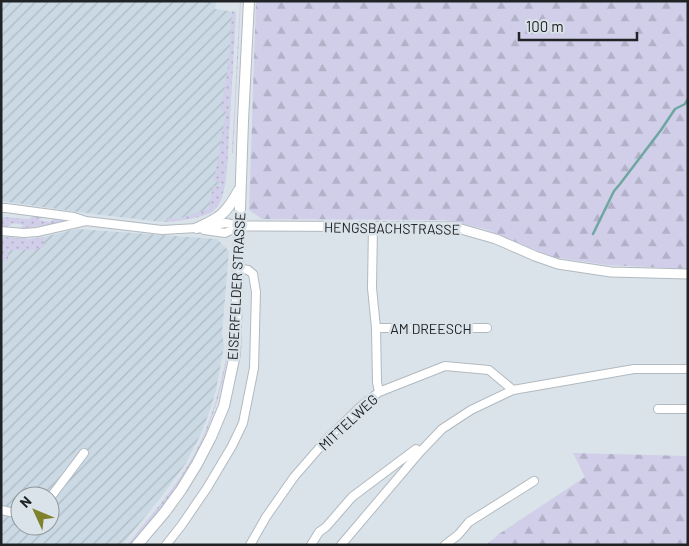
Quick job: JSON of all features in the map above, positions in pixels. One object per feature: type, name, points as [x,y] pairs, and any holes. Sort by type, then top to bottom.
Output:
[{"type":"main road","name":"EISERFELDER STRASSE","points":[[137,545],[181,490],[211,437],[224,406],[235,354],[249,1]]},
{"type":"main road","points":[[196,228],[224,214],[241,187]]},
{"type":"street","points":[[1,208],[74,216],[86,221],[162,230],[196,228],[226,223],[240,226]]},
{"type":"street","points":[[1,231],[36,232],[86,221]]},
{"type":"street","name":"HENGSBACHSTRASSE","points":[[240,226],[454,227],[496,239],[558,264],[611,272],[688,274]]},
{"type":"street","name":"AM DREESCH","points":[[373,226],[372,288],[379,392]]},
{"type":"street","points":[[166,545],[207,488],[232,446],[243,423],[254,368],[256,292],[253,274],[248,270],[238,268]]},
{"type":"street","name":"AM DREESCH","points":[[376,328],[487,328]]},
{"type":"street","name":"MITTELWEG","points":[[250,545],[266,517],[294,477],[327,439],[359,408],[379,392],[444,366],[488,370],[513,390]]},
{"type":"street","points":[[341,545],[442,429],[471,410],[513,390],[634,369],[688,369]]},
{"type":"street","points":[[658,408],[688,409]]},
{"type":"street","points":[[311,545],[319,532],[352,497],[416,449],[420,452]]},
{"type":"street","points":[[59,486],[84,453]]},
{"type":"street","points":[[445,545],[458,535],[469,522],[534,481]]},
{"type":"shaded area","points":[[1,1],[216,1],[215,9],[236,12],[227,168],[222,198],[218,206],[208,213],[188,219],[167,222],[1,201]]},
{"type":"shaded area","points":[[77,229],[217,239],[229,251],[222,333],[224,346],[216,390],[210,410],[200,436],[186,463],[122,545],[1,545],[1,238],[29,239]]},
{"type":"green space","points":[[241,1],[233,153],[232,152]]},
{"type":"green space","points":[[256,1],[688,1],[688,269],[607,265],[553,257],[485,229],[445,220],[262,219],[249,210]]},
{"type":"green space","points":[[232,11],[236,12],[224,191],[218,206],[204,216],[167,222],[166,218],[177,219],[209,209],[213,186],[221,187],[221,182],[214,181],[226,111],[221,110],[229,60]]},
{"type":"green space","points":[[35,214],[45,216],[39,220],[50,222],[56,217],[74,220],[49,227],[46,225],[24,230],[18,230],[24,225],[13,223],[6,228],[1,226],[1,218],[3,217],[29,219]]},
{"type":"green space","points":[[44,237],[44,248],[37,248],[37,250],[8,250],[8,261],[1,261],[1,238],[29,239]]},
{"type":"green space","points":[[226,359],[223,379],[212,416],[206,433],[189,467],[163,506],[131,545],[127,545],[166,496],[193,457],[205,433],[219,391]]},
{"type":"green space","points":[[573,453],[688,456],[688,545],[486,545],[499,534],[585,477]]},
{"type":"waterway","points":[[593,234],[614,191],[675,109],[685,104],[688,99]]}]
